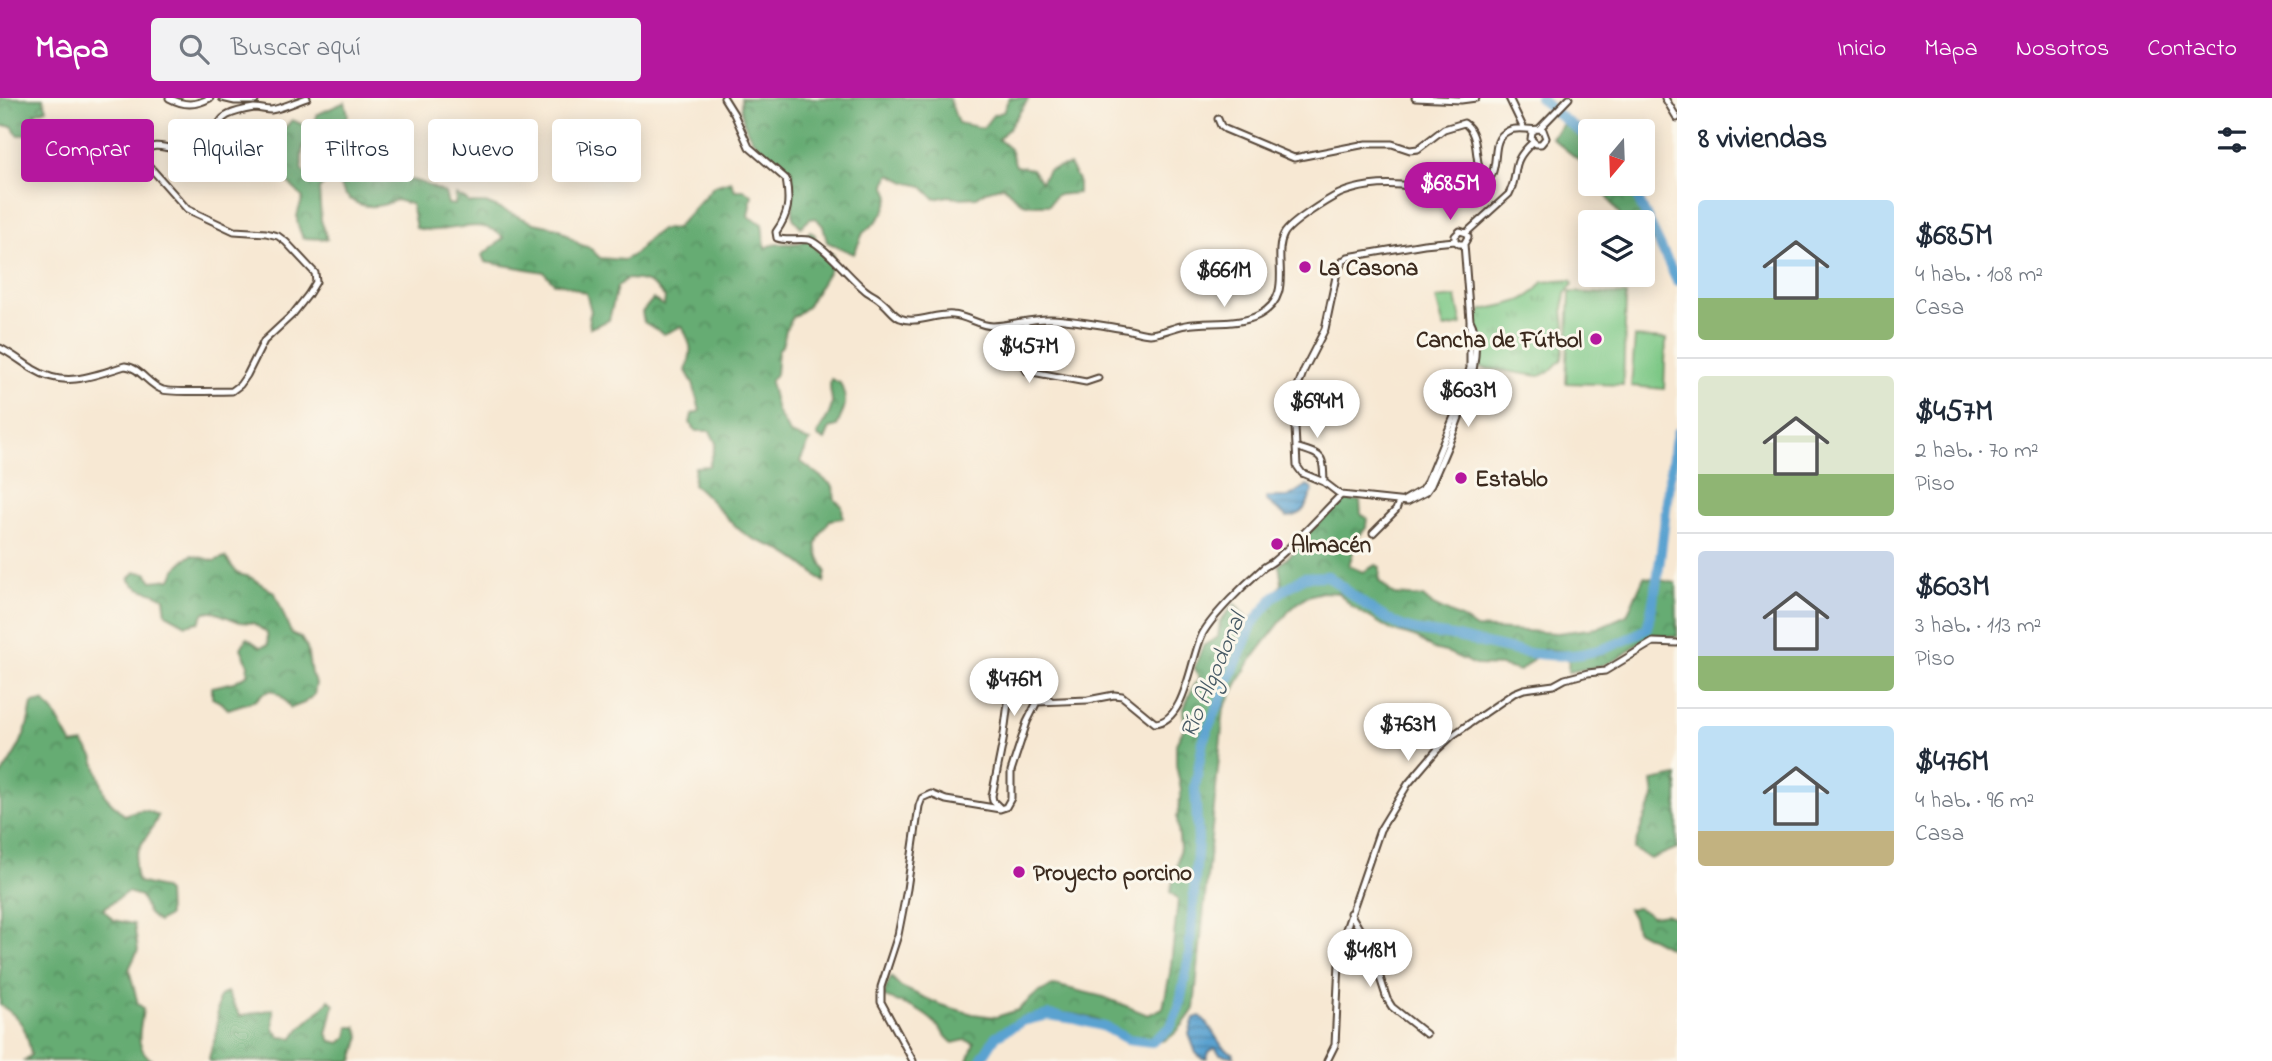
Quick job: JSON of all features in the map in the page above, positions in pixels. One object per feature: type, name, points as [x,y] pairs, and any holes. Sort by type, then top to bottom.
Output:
[{"type":"street","points":[[169,98],[185,105],[193,105],[210,98]]},
{"type":"street","points":[[222,98],[255,101]]},
{"type":"street","points":[[0,348],[34,370],[63,380],[75,380],[125,366],[131,367],[156,387],[167,391],[232,391],[240,385],[264,341],[293,314],[308,295],[316,282],[315,274],[278,236],[234,230],[187,209],[148,166],[142,155],[146,149],[158,146],[196,153],[208,147],[227,115],[254,108],[270,110],[307,98]]},
{"type":"street","points":[[724,98],[749,147],[786,179],[787,212],[776,232],[777,238],[810,240],[897,317],[905,320],[952,315],[992,326],[1051,318],[1146,334],[1168,331],[1182,325],[1247,320],[1266,310],[1279,290],[1282,278],[1280,245],[1284,232],[1339,194],[1382,184],[1401,185],[1438,194],[1475,190],[1486,183],[1494,170],[1498,138],[1509,130],[1537,130],[1546,134],[1546,139],[1541,144],[1533,142]]},
{"type":"street","points":[[1415,98],[1476,98]]},
{"type":"street","points":[[1508,98],[1524,129]]},
{"type":"street","points":[[1533,142],[1531,136],[1569,98]]},
{"type":"street","points":[[1665,98],[1677,118]]},
{"type":"street","points":[[1218,119],[1225,129],[1294,158],[1366,144],[1392,144],[1410,150],[1418,149],[1444,129],[1464,123],[1469,126],[1476,144],[1479,169],[1486,183]]},
{"type":"street","points":[[1466,233],[1509,194],[1513,187],[1518,157],[1533,142]]},
{"type":"street","points":[[1455,241],[1454,238],[1460,231],[1466,233]]},
{"type":"street","points":[[1464,244],[1455,241],[1424,244],[1348,257],[1343,261],[1337,272],[1325,329],[1298,386],[1296,447],[1297,466],[1302,472],[1324,482],[1341,495],[1401,502],[1417,498],[1431,485],[1475,369],[1476,349],[1470,320],[1464,244],[1468,237],[1466,233]]},
{"type":"street","points":[[1026,322],[1022,355],[1027,371],[1086,382],[1098,378]]},
{"type":"street","points":[[1296,447],[1318,454],[1322,458],[1324,482]]},
{"type":"street","points":[[913,1061],[880,996],[898,935],[922,798],[931,794],[946,800],[1000,809],[1009,804],[1011,771],[1037,702],[1122,696],[1156,723],[1170,719],[1182,697],[1202,634],[1211,621],[1260,570],[1274,561],[1341,495]]},
{"type":"street","points":[[1373,533],[1401,502]]},
{"type":"street","points":[[1327,1061],[1335,1045],[1339,963],[1350,913],[1380,830],[1408,784],[1453,735],[1514,693],[1605,671],[1654,642],[1677,643]]},
{"type":"street","points":[[1000,809],[992,796],[1010,688],[1020,682],[1050,700]]},
{"type":"street","points":[[1350,913],[1370,947],[1392,1007],[1426,1034]]},
{"type":"green space","points":[[0,98],[43,98],[47,109],[35,113],[34,119],[21,119],[21,135],[18,135],[12,126],[0,126]]},
{"type":"green space","points":[[741,98],[949,98],[958,123],[983,128],[993,115],[1003,112],[1009,98],[1029,98],[1009,128],[998,139],[1010,149],[1016,166],[1032,169],[1041,182],[1048,170],[1069,165],[1078,180],[1078,193],[1056,195],[1049,205],[1023,203],[1004,186],[986,191],[977,197],[948,196],[935,199],[922,186],[890,174],[885,184],[890,196],[884,212],[863,233],[854,254],[827,242],[823,226],[816,218],[810,219],[801,227],[793,218],[792,171],[771,158],[754,142],[744,122]]},
{"type":"green space","points":[[345,102],[348,114],[347,119],[316,119],[316,115]]},
{"type":"green space","points":[[292,120],[301,124],[301,182],[326,182],[319,189],[321,220],[327,239],[303,238],[298,226],[297,218],[303,198],[287,181],[287,125]]},
{"type":"green space","points":[[1565,122],[1578,132],[1578,160],[1551,137]]},
{"type":"green space","points":[[731,181],[735,190],[744,190],[752,195],[748,216],[762,224],[765,248],[803,242],[810,231],[815,235],[816,250],[833,254],[833,264],[807,307],[793,317],[786,330],[782,346],[778,350],[776,374],[770,382],[777,411],[790,434],[810,441],[800,461],[833,486],[835,500],[842,506],[843,518],[830,520],[818,540],[818,556],[826,571],[824,582],[785,552],[745,534],[693,484],[695,467],[709,466],[716,443],[710,431],[696,431],[690,423],[692,414],[700,411],[693,383],[686,371],[690,348],[682,326],[664,334],[644,322],[642,312],[653,299],[664,306],[665,297],[652,285],[626,279],[617,287],[609,320],[590,328],[591,311],[586,293],[554,283],[544,272],[485,262],[482,255],[504,238],[494,231],[474,226],[440,230],[416,228],[411,204],[396,200],[368,206],[352,201],[340,182],[418,182],[445,193],[448,204],[455,205],[456,195],[469,203],[486,203],[534,223],[558,228],[579,244],[590,248],[600,258],[624,260],[636,253],[660,230],[676,228],[714,186]]},
{"type":"green space","points":[[1607,196],[1635,196],[1642,210],[1616,210]]},
{"type":"green space","points":[[1571,280],[1573,284],[1565,294],[1563,309],[1565,327],[1562,359],[1549,372],[1539,376],[1477,367],[1475,319],[1483,310],[1524,299],[1543,282]]},
{"type":"green space","name":"Cancha de Fútbol","points":[[1570,292],[1626,295],[1623,385],[1566,383]]},
{"type":"green space","points":[[1456,297],[1462,325],[1444,328],[1436,299]]},
{"type":"green space","points":[[1635,337],[1666,339],[1664,389],[1631,386]]},
{"type":"green space","points":[[831,379],[840,383],[845,405],[837,426],[830,428],[825,440],[817,435],[832,406]]},
{"type":"green space","points":[[1344,500],[1360,501],[1361,514],[1367,518],[1366,528],[1357,538],[1349,566],[1363,572],[1376,565],[1380,567],[1379,581],[1394,595],[1423,597],[1476,628],[1557,633],[1597,628],[1627,615],[1644,577],[1676,583],[1677,637],[1648,637],[1612,662],[1568,672],[1569,652],[1544,649],[1520,671],[1501,666],[1475,665],[1433,649],[1417,638],[1391,630],[1351,606],[1339,593],[1322,592],[1305,597],[1289,611],[1249,663],[1224,708],[1194,1009],[1174,1034],[1165,1040],[1147,1041],[1082,1016],[1043,1015],[1007,1028],[991,1040],[978,1061],[968,1061],[974,1043],[965,1040],[953,1043],[923,1013],[884,997],[891,977],[901,987],[941,1005],[996,1017],[1018,1010],[1037,993],[1055,985],[1104,997],[1148,1015],[1163,1008],[1170,973],[1178,899],[1170,892],[1180,847],[1177,819],[1181,790],[1176,765],[1176,744],[1185,726],[1183,711],[1200,678],[1194,669],[1203,646],[1218,637],[1220,621],[1235,604],[1251,623],[1282,584],[1279,565],[1299,548],[1306,535]]},
{"type":"green space","points":[[192,555],[214,561],[225,557],[238,574],[250,577],[275,593],[291,633],[301,638],[307,648],[311,674],[316,683],[314,695],[291,708],[272,690],[256,700],[228,709],[212,698],[212,687],[234,682],[247,675],[248,664],[241,648],[247,638],[260,647],[268,645],[267,633],[253,623],[240,622],[214,612],[204,612],[199,622],[186,625],[166,614],[164,598],[141,589],[129,579],[135,572],[146,573],[152,581],[171,579],[179,565]]},
{"type":"green space","points":[[43,701],[55,714],[72,745],[83,743],[93,756],[106,797],[124,815],[141,810],[158,816],[137,853],[135,871],[138,882],[162,888],[167,892],[168,916],[158,922],[148,913],[141,896],[127,892],[103,909],[113,920],[134,924],[138,950],[129,969],[138,1004],[143,1008],[140,1044],[153,1061],[24,1061],[31,1055],[25,1032],[19,1020],[0,1005],[0,777],[21,742],[32,703]]},
{"type":"green space","points":[[1677,776],[1677,848],[1651,859],[1634,849],[1654,798],[1652,781]]},
{"type":"green space","points":[[1637,907],[1652,916],[1666,914],[1677,919],[1677,952],[1636,930],[1628,909]]},
{"type":"green space","points":[[227,992],[240,1016],[273,1009],[274,1029],[280,1037],[293,1038],[329,1000],[334,1004],[327,1034],[331,1041],[340,1043],[347,1037],[349,1027],[356,1027],[360,1036],[353,1061],[209,1061],[217,1028],[219,997]]},
{"type":"water","points":[[1307,485],[1313,490],[1304,509],[1297,515],[1287,517],[1266,500],[1266,497],[1288,497]]},
{"type":"water","points":[[1200,1016],[1234,1057],[1220,1054],[1215,1048],[1209,1052],[1207,1059],[1202,1059],[1196,1053],[1189,1034],[1194,1018]]},
{"type":"waterway","name":"Río Algodonal","points":[[1540,98],[1578,130]]},
{"type":"waterway","name":"Río Algodonal","points":[[1637,196],[1677,281]]},
{"type":"waterway","name":"Río Algodonal","points":[[980,1061],[996,1036],[1023,1021],[1048,1015],[1105,1027],[1127,1039],[1152,1042],[1170,1028],[1179,1007],[1189,957],[1198,840],[1195,788],[1203,741],[1253,623],[1275,596],[1304,577],[1328,576],[1385,617],[1417,631],[1554,655],[1576,655],[1622,642],[1647,628],[1657,580],[1677,433]]},
{"type":"place","name":"La Casona","points":[[1305,267]]},
{"type":"place","name":"Cancha de Fútbol","points":[[1596,339]]},
{"type":"place","name":"Establo","points":[[1461,478]]},
{"type":"place","name":"Almacén","points":[[1277,544]]},
{"type":"place","name":"Proyecto porcino","points":[[1019,872]]}]
